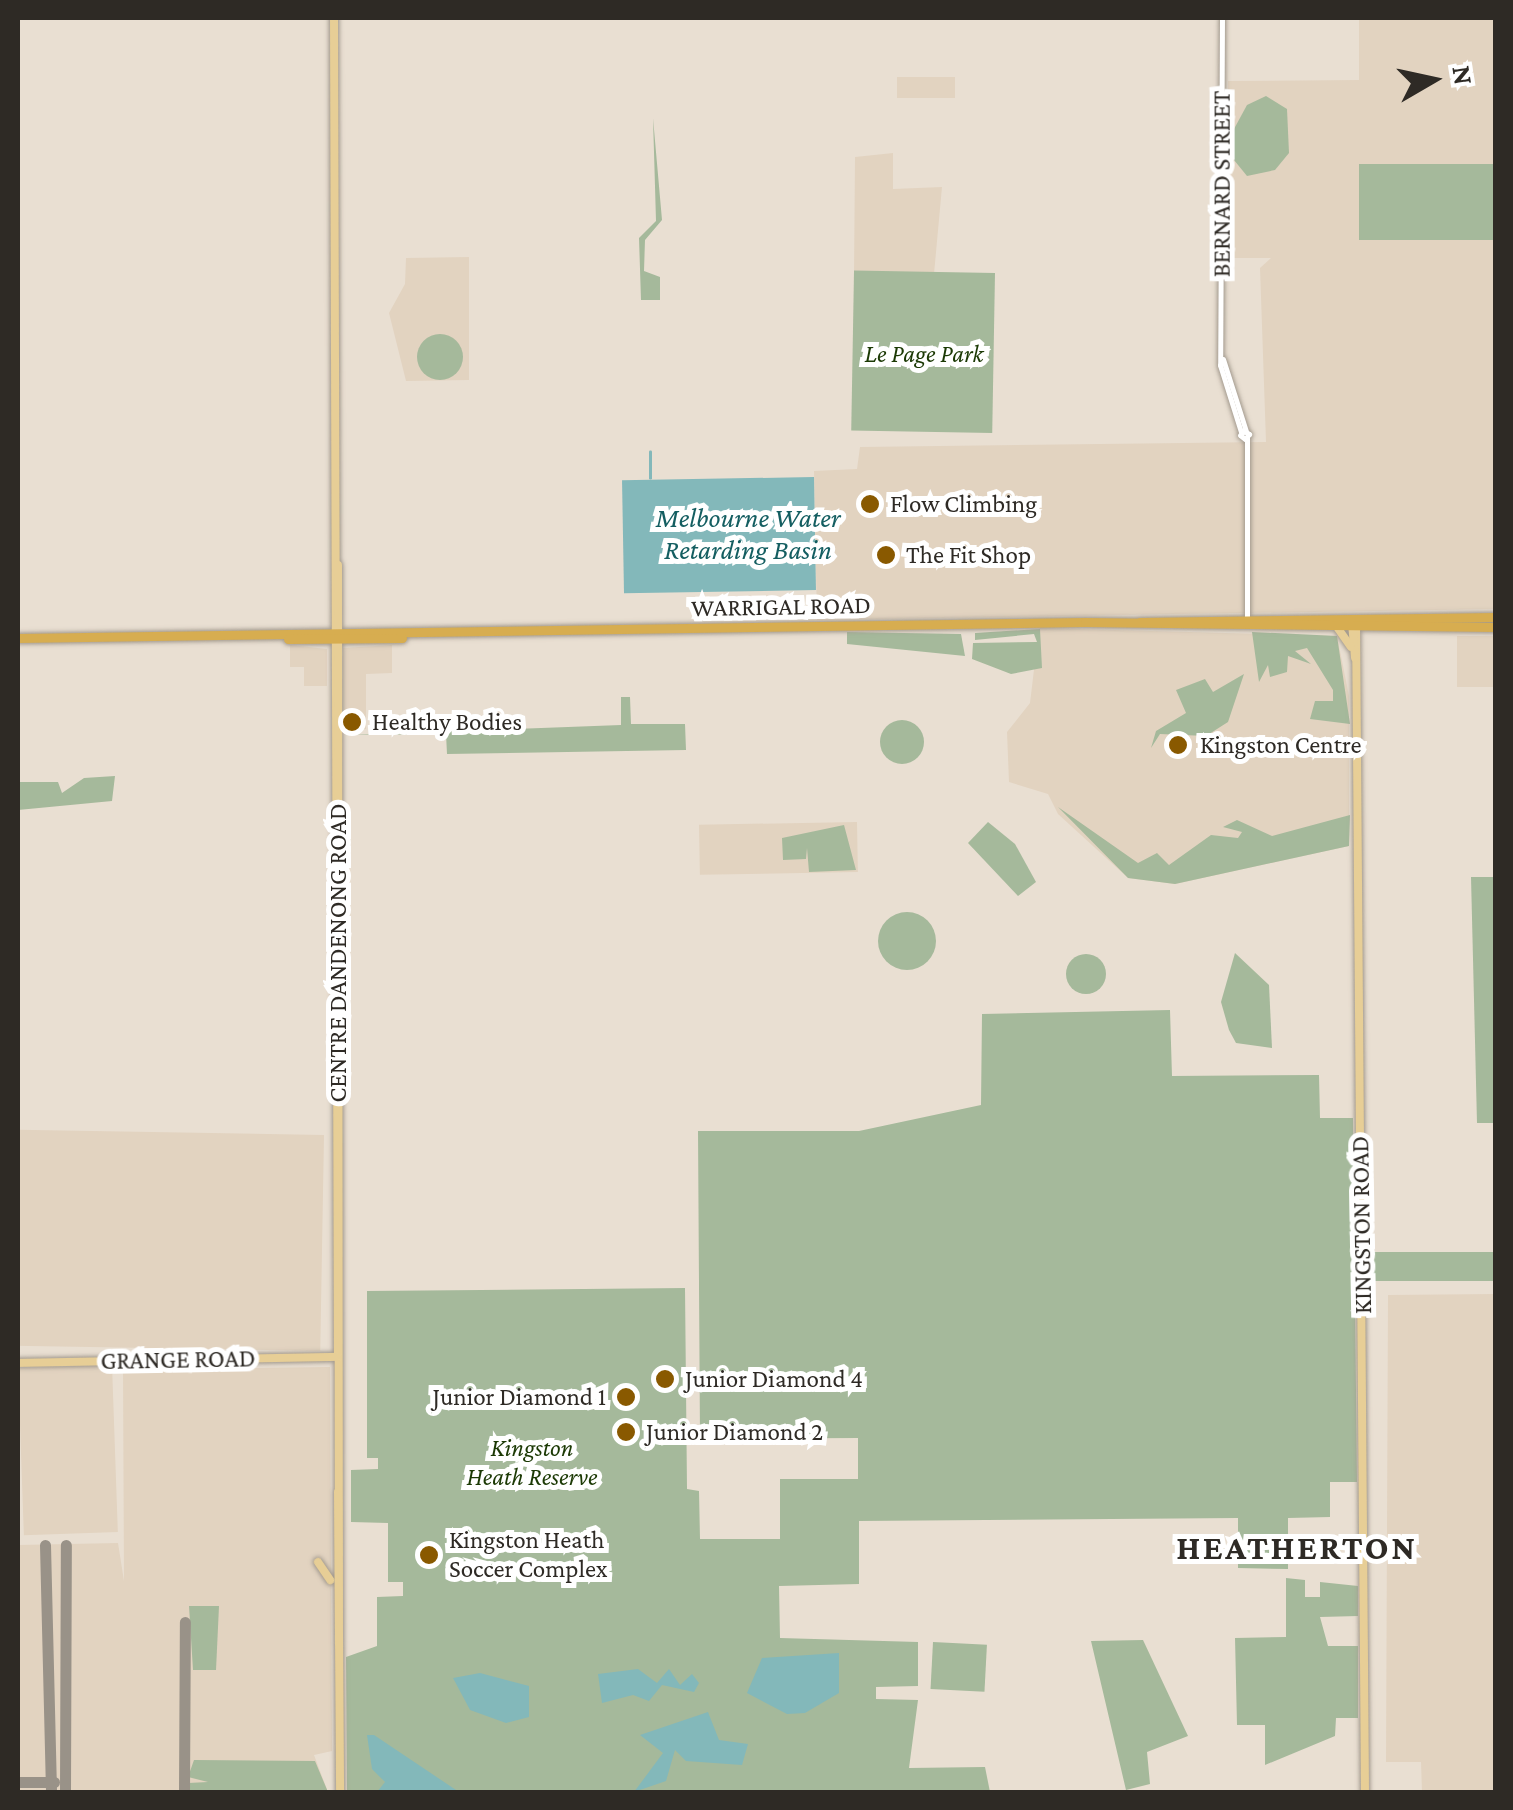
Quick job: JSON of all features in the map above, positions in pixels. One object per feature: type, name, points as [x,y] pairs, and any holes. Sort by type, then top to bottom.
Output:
[{"type":"highway","name":"WARRIGAL ROAD","points":[[18,638],[1355,623],[1496,617]]},
{"type":"highway","name":"WARRIGAL ROAD","points":[[1247,622],[1337,627],[1355,623],[1496,626]]},
{"type":"main road","name":"CENTRE DANDENONG ROAD","points":[[334,18],[340,1792]]},
{"type":"main road","name":"KINGSTON ROAD","points":[[1355,623],[1366,1792]]},
{"type":"main road","name":"KINGSTON ROAD","points":[[1355,623],[1351,647],[1355,658]]},
{"type":"main road","points":[[1357,638],[1376,626]]},
{"type":"main road","points":[[1337,627],[1351,647]]},
{"type":"main road","name":"GRANGE ROAD","points":[[18,1363],[338,1357]]},
{"type":"main road","name":"CENTRE DANDENONG ROAD","points":[[337,1490],[333,1550],[339,1644]]},
{"type":"main road","points":[[333,1550],[315,1562],[334,1588]]},
{"type":"street","name":"BERNARD STREET","points":[[1222,18],[1222,352],[1245,435],[1247,622]]},
{"type":"shaded area","points":[[1359,18],[1495,18],[1495,164],[1359,164],[1359,239],[1495,239],[1495,609],[817,620],[814,471],[857,469],[860,447],[1266,442],[1260,268],[1271,258],[1228,258],[1228,81],[1359,80]]},
{"type":"shaded area","points":[[897,77],[955,77],[955,98],[897,98]]},
{"type":"shaded area","points":[[893,153],[893,189],[942,187],[934,274],[854,275],[855,157]]},
{"type":"shaded area","points":[[469,257],[469,380],[406,381],[389,313],[405,284],[406,258]]},
{"type":"shaded area","name":"Kingston Centre","points":[[1039,628],[1337,636],[1349,696],[1349,846],[1175,884],[1128,878],[1058,814],[1048,794],[1009,782],[1007,732],[1030,703]]},
{"type":"shaded area","points":[[1457,636],[1495,636],[1495,687],[1457,687]]},
{"type":"shaded area","points":[[290,645],[327,649],[327,686],[304,686],[304,667],[290,667]]},
{"type":"shaded area","points":[[392,645],[392,673],[366,674],[366,729],[342,730],[343,648]]},
{"type":"shaded area","points":[[857,822],[858,872],[700,875],[699,825]]},
{"type":"shaded area","points":[[18,1130],[324,1135],[320,1351],[18,1346]]},
{"type":"shaded area","points":[[1495,1294],[1495,1792],[1422,1792],[1421,1762],[1386,1762],[1388,1295]]},
{"type":"shaded area","points":[[112,1365],[118,1532],[24,1535],[18,1368]]},
{"type":"shaded area","points":[[330,1367],[332,1751],[314,1755],[328,1792],[18,1792],[18,1545],[118,1543],[124,1581],[123,1370]]},
{"type":"green space","points":[[1266,96],[1287,109],[1289,153],[1275,170],[1247,176],[1234,160],[1234,129],[1247,105]]},
{"type":"green space","points":[[653,118],[662,220],[645,240],[644,271],[660,277],[660,300],[641,300],[639,238],[656,221]]},
{"type":"green space","points":[[1359,164],[1495,164],[1495,240],[1359,240]]},
{"type":"green space","name":"Le Page Park","points":[[854,271],[995,273],[992,433],[851,431]]},
{"type":"green space","points":[[440,334],[456,341],[463,357],[456,373],[440,380],[424,373],[417,357],[424,341]]},
{"type":"green space","points":[[1040,629],[1042,668],[1011,674],[972,659],[973,643],[1037,642],[1034,634],[975,640],[975,633]]},
{"type":"green space","points":[[847,632],[961,634],[965,656],[847,644]]},
{"type":"green space","points":[[1252,632],[1337,636],[1350,724],[1310,719],[1315,701],[1333,701],[1333,690],[1307,648],[1295,651],[1311,664],[1288,656],[1287,672],[1270,677],[1268,665],[1259,682]]},
{"type":"green space","points":[[1244,674],[1228,722],[1206,736],[1160,734],[1151,748],[1156,731],[1186,713],[1176,690],[1205,679],[1213,692]]},
{"type":"green space","points":[[621,697],[630,697],[631,724],[685,724],[686,750],[447,754],[446,734],[348,735],[621,725]]},
{"type":"green space","points":[[902,720],[918,726],[924,742],[918,758],[902,764],[886,758],[880,742],[886,726]]},
{"type":"green space","points":[[115,776],[112,801],[18,810],[18,782],[58,782],[62,793],[84,778]]},
{"type":"green space","points":[[1058,807],[1138,863],[1157,853],[1169,865],[1211,835],[1238,838],[1242,832],[1223,827],[1237,820],[1272,836],[1350,815],[1349,846],[1175,884],[1128,878]]},
{"type":"green space","points":[[988,822],[1015,844],[1036,882],[1018,896],[968,843]]},
{"type":"green space","points":[[844,825],[856,870],[809,872],[807,848],[806,859],[783,860],[782,838]]},
{"type":"green space","points":[[1471,877],[1495,877],[1495,1123],[1477,1123]]},
{"type":"green space","points":[[907,912],[927,921],[936,941],[927,961],[907,970],[887,961],[878,941],[887,921]]},
{"type":"green space","points":[[1235,953],[1269,985],[1272,1048],[1236,1043],[1229,1030],[1221,1002]]},
{"type":"green space","points":[[1086,954],[1100,960],[1106,974],[1100,988],[1086,994],[1072,988],[1066,974],[1072,960]]},
{"type":"green space","name":"Kingston Heath Reserve","points":[[1170,1010],[1172,1076],[1319,1075],[1320,1118],[1353,1118],[1357,1482],[1330,1482],[1330,1517],[1288,1518],[1288,1569],[1238,1568],[1238,1518],[859,1521],[859,1584],[779,1586],[780,1638],[918,1642],[918,1686],[876,1687],[876,1699],[918,1700],[909,1768],[985,1767],[990,1792],[347,1792],[346,1657],[377,1646],[377,1597],[403,1596],[403,1582],[388,1582],[388,1523],[351,1522],[351,1470],[378,1469],[378,1458],[367,1458],[367,1291],[685,1288],[687,1489],[699,1491],[700,1539],[780,1539],[780,1479],[858,1479],[858,1438],[700,1439],[698,1131],[859,1131],[981,1105],[982,1014]]},
{"type":"green space","points":[[1370,1252],[1495,1252],[1495,1281],[1370,1281]]},
{"type":"green space","points":[[1286,1578],[1305,1580],[1305,1597],[1320,1597],[1320,1582],[1358,1586],[1358,1616],[1320,1617],[1328,1646],[1358,1646],[1358,1718],[1336,1718],[1335,1736],[1265,1765],[1265,1725],[1237,1725],[1235,1638],[1286,1637]]},
{"type":"green space","points":[[189,1606],[219,1606],[216,1670],[193,1670]]},
{"type":"green space","points":[[1143,1640],[1188,1736],[1147,1752],[1150,1784],[1126,1790],[1091,1641]]},
{"type":"green space","points":[[933,1642],[987,1645],[984,1692],[931,1689]]},
{"type":"green space","points":[[194,1760],[315,1761],[328,1792],[187,1792],[188,1783],[208,1782],[188,1777]]},
{"type":"water","name":"Melbourne Water Retarding Basin","points":[[814,477],[816,590],[624,593],[622,480]]},
{"type":"water","points":[[839,1653],[839,1693],[805,1713],[787,1714],[747,1693],[762,1658]]},
{"type":"water","points":[[638,1669],[657,1683],[669,1669],[680,1685],[692,1674],[699,1683],[694,1692],[662,1685],[649,1701],[633,1695],[602,1703],[598,1674]]},
{"type":"water","points":[[480,1673],[529,1686],[529,1717],[506,1723],[470,1710],[453,1678]]},
{"type":"water","points":[[708,1712],[719,1740],[748,1744],[742,1765],[686,1761],[675,1750],[666,1781],[634,1792],[663,1753],[640,1735]]},
{"type":"water","points":[[367,1735],[374,1735],[459,1792],[377,1792],[385,1782],[372,1769]]},
{"type":"waterway","points":[[650,452],[650,478]]},
{"type":"taxiway","points":[[45,1545],[51,1792]]},
{"type":"taxiway","points":[[65,1792],[66,1545]]},
{"type":"taxiway","points":[[184,1792],[185,1622]]},
{"type":"taxiway","points":[[18,1782],[54,1782]]},
{"type":"place","name":"Flow Climbing","points":[[870,504]]},
{"type":"place","name":"The Fit Shop","points":[[886,555]]},
{"type":"place","name":"Healthy Bodies","points":[[352,722]]},
{"type":"place","name":"Kingston Centre","points":[[1178,745]]},
{"type":"place","name":"Junior Diamond 4","points":[[665,1379]]},
{"type":"place","name":"Junior Diamond 1","points":[[626,1397]]},
{"type":"place","name":"Junior Diamond 2","points":[[626,1432]]},
{"type":"place","name":"Kingston Heath Soccer Complex","points":[[429,1555]]},
{"type":"district","name":"HEATHERTON","points":[[1297,1548]]}]
